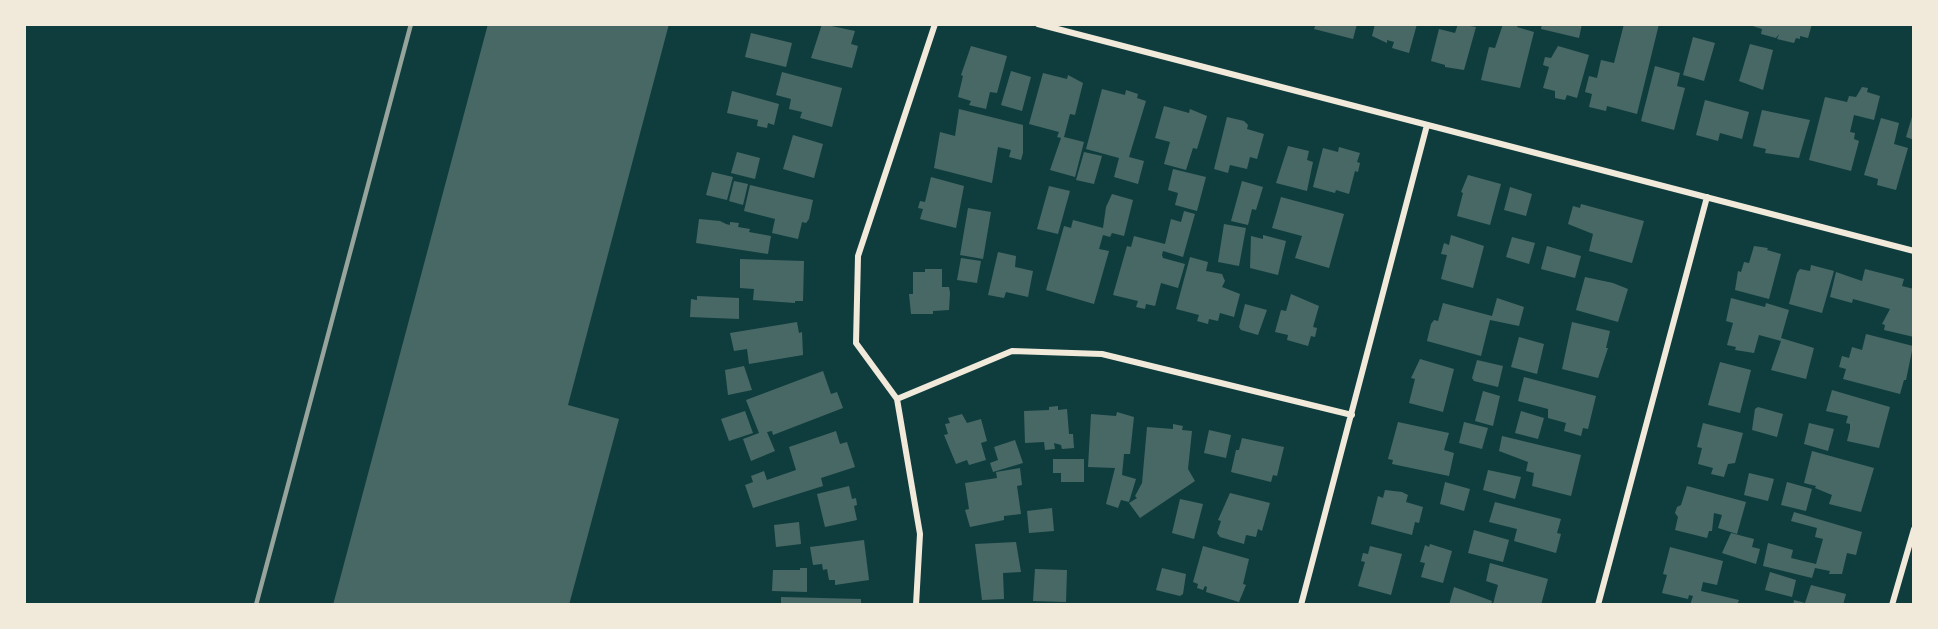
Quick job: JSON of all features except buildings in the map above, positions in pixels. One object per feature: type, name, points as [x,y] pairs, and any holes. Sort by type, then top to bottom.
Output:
[{"type":"street","points":[[916,605],[920,534],[897,399],[856,343],[858,256],[935,24]]},
{"type":"street","points":[[1038,24],[1914,251]]},
{"type":"street","points":[[1301,605],[1427,125]]},
{"type":"street","points":[[1598,605],[1707,197]]},
{"type":"street","points":[[897,399],[1012,351],[1102,354],[1352,415]]},
{"type":"street","points":[[1892,605],[1914,529]]},
{"type":"railway","points":[[256,605],[411,24]]}]
